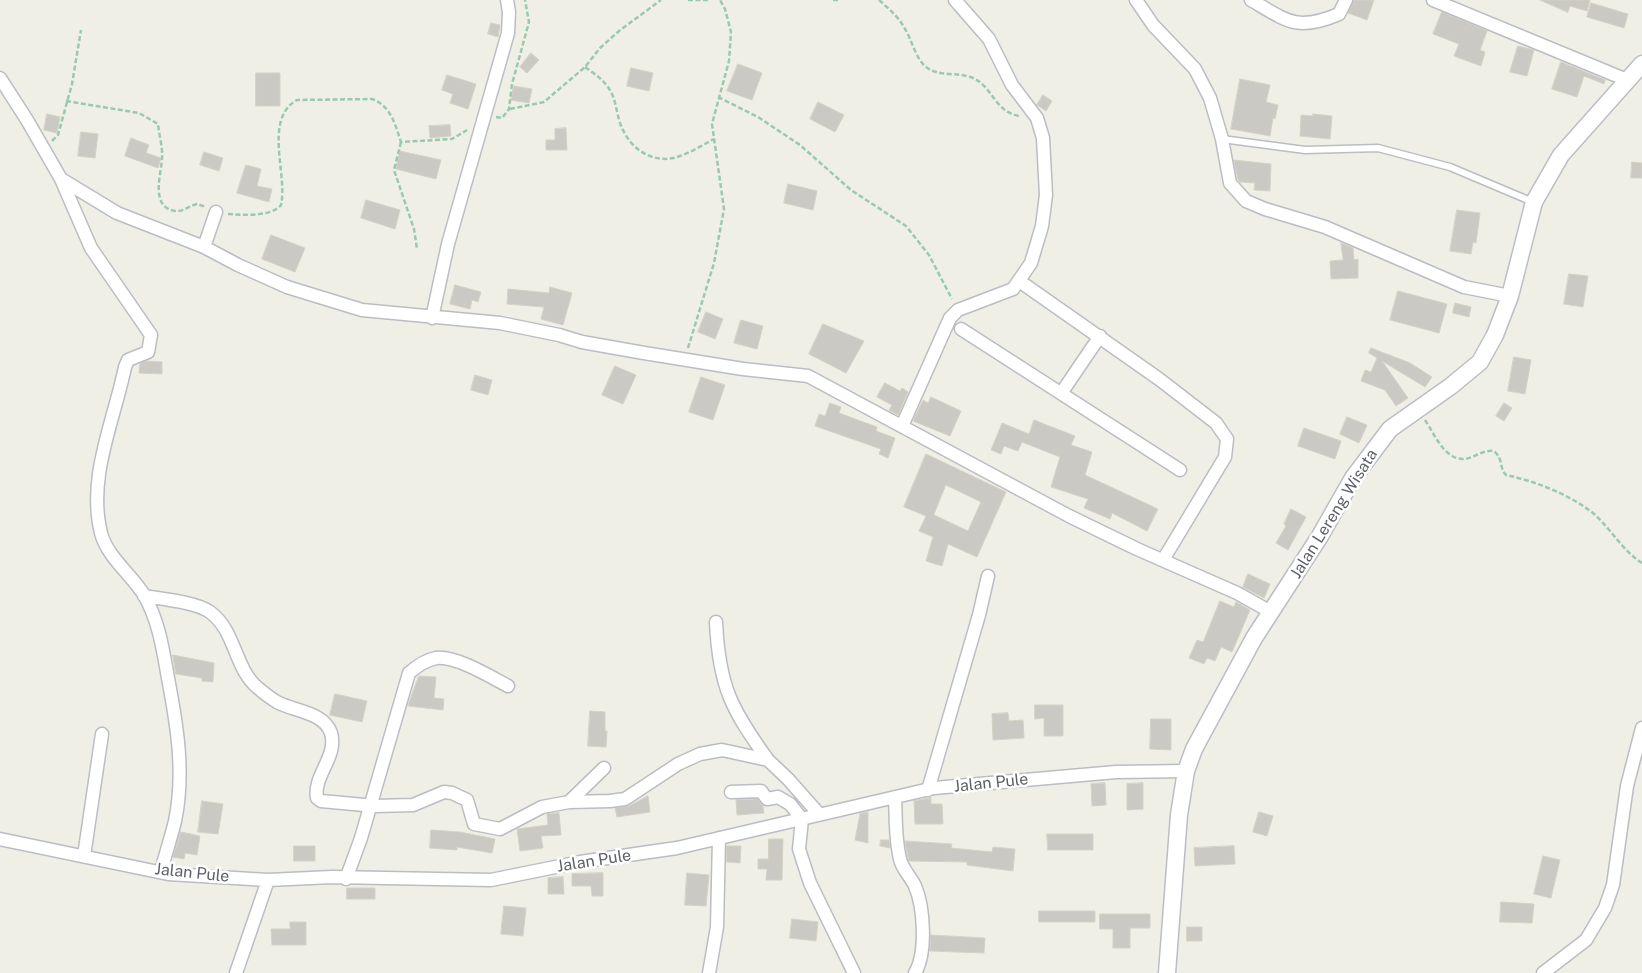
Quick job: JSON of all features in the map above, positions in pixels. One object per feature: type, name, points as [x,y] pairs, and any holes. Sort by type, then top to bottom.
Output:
[{"type":"main road","name":"Jalan Lereng Wisata","points":[[1167,973],[1179,815],[1186,771],[1194,749],[1236,669],[1320,536],[1353,478],[1390,429],[1451,386],[1480,362],[1495,335],[1510,296],[1534,202],[1562,155],[1642,64]]},
{"type":"street","points":[[432,318],[448,244],[508,33],[509,12],[506,0]]},
{"type":"street","points":[[902,426],[950,318],[958,310],[1013,289],[1031,263],[1042,226],[1046,195],[1043,138],[1037,118],[1012,85],[989,39],[955,0]]},
{"type":"street","points":[[1136,0],[1153,24],[1195,69],[1210,98],[1222,139],[1230,184],[1246,201],[1265,210],[1325,227],[1464,287],[1510,296]]},
{"type":"street","points":[[1251,0],[1288,20],[1300,24],[1311,24],[1339,14],[1346,0]]},
{"type":"street","points":[[1433,0],[1627,80]]},
{"type":"street","points":[[0,78],[61,179],[91,248],[151,336],[148,352],[128,360],[125,367],[106,439],[98,485],[98,512],[102,535],[144,596],[158,630],[176,710],[179,746],[175,820],[160,872]]},
{"type":"street","points":[[61,179],[117,212],[204,247],[279,283],[362,310],[500,323],[559,335],[582,342],[743,369],[808,376],[1070,516],[1237,593],[1271,612]]},
{"type":"street","points":[[204,247],[216,212]]},
{"type":"street","points":[[1025,285],[1100,336],[1216,423],[1227,439],[1225,457],[1163,560]]},
{"type":"street","points":[[961,329],[1062,392],[1180,470]]},
{"type":"street","points":[[1062,392],[1100,336]]},
{"type":"street","points":[[928,790],[979,615],[988,576]]},
{"type":"street","points":[[144,596],[208,611],[222,622],[242,668],[256,687],[277,702],[318,718],[326,724],[331,733],[333,747],[317,785],[317,798],[328,804],[369,806],[416,805],[437,794],[452,793],[467,800],[474,824],[496,830],[519,820],[535,809],[570,802],[602,802],[625,798],[678,764],[700,754],[722,750],[768,760]]},
{"type":"street","points":[[716,622],[718,659],[728,695],[740,720],[768,760],[819,814]]},
{"type":"street","points":[[346,879],[361,838],[409,673],[431,660],[446,659],[477,670],[508,686]]},
{"type":"street","points":[[1543,973],[1586,940],[1604,908],[1613,885],[1627,786],[1642,728]]},
{"type":"street","points":[[84,856],[102,734]]},
{"type":"street","points":[[570,802],[604,768]]},
{"type":"street","name":"Jalan Pule","points":[[0,839],[160,872],[268,880],[332,877],[346,879],[490,880],[580,862],[677,848],[928,790],[1116,772],[1176,769],[1186,771]]},
{"type":"street","points":[[731,792],[761,791],[767,799],[783,798],[802,819],[799,849],[810,883],[854,973]]},
{"type":"street","points":[[894,798],[896,840],[900,861],[915,887],[920,905],[922,948],[915,973]]},
{"type":"street","points":[[709,973],[717,927],[719,838]]},
{"type":"street","points":[[236,973],[268,880]]},
{"type":"lane","points":[[1222,139],[1305,150],[1378,148],[1450,167],[1534,202]]},
{"type":"path","points":[[401,142],[452,139],[492,116],[502,118],[509,110],[512,84],[529,22],[526,0]]},
{"type":"path","points":[[509,110],[544,102],[585,67],[600,48],[619,31],[661,0]]},
{"type":"path","points":[[688,0],[709,0]]},
{"type":"path","points":[[685,359],[714,263],[724,209],[712,124],[729,61],[731,32],[720,0]]},
{"type":"path","points":[[833,0],[839,0]]},
{"type":"path","points":[[879,0],[904,28],[924,66],[935,73],[972,78],[980,83],[1002,109],[1010,114],[1037,118]]},
{"type":"path","points":[[44,149],[58,135],[72,84],[82,30]]},
{"type":"path","points":[[585,67],[603,80],[612,94],[622,130],[632,146],[647,156],[663,159],[679,157],[714,139]]},
{"type":"path","points":[[718,97],[758,117],[800,145],[851,190],[906,226],[929,255],[958,310]]},
{"type":"path","points":[[66,101],[139,113],[150,117],[158,124],[162,158],[158,184],[159,196],[164,206],[172,211],[181,211],[197,204],[216,212],[248,214],[270,212],[278,209],[282,200],[279,161],[283,114],[288,105],[298,100],[372,99],[381,102],[392,117],[401,142],[394,170],[414,229],[417,248]]},
{"type":"path","points":[[1418,408],[1445,451],[1453,457],[1467,459],[1488,451],[1494,451],[1501,458],[1506,475],[1567,497],[1594,514],[1624,548],[1642,563]]},
{"type":"building","points":[[1354,0],[1374,0],[1367,20],[1348,13]]},
{"type":"building","points":[[1540,0],[1590,0],[1587,11],[1570,6],[1568,12]]},
{"type":"building","points":[[1591,3],[1628,14],[1624,28],[1587,17]]},
{"type":"building","points":[[1442,12],[1487,31],[1480,50],[1485,52],[1481,66],[1454,56],[1459,44],[1433,34]]},
{"type":"building","points":[[491,23],[500,25],[498,37],[488,34]]},
{"type":"building","points":[[1518,46],[1534,50],[1527,76],[1510,72]]},
{"type":"building","points":[[531,53],[539,60],[527,73],[520,67]]},
{"type":"building","points":[[1561,62],[1605,80],[1604,84],[1584,76],[1577,97],[1552,89]]},
{"type":"building","points":[[738,64],[762,73],[752,100],[727,91]]},
{"type":"building","points":[[631,68],[653,73],[649,91],[627,86]]},
{"type":"building","points":[[256,73],[280,73],[280,106],[256,106]]},
{"type":"building","points":[[447,75],[476,84],[468,109],[450,103],[453,94],[442,90]]},
{"type":"building","points":[[1240,79],[1270,85],[1266,102],[1278,105],[1275,119],[1273,118],[1270,136],[1231,129]]},
{"type":"building","points":[[514,86],[532,89],[529,103],[511,100]]},
{"type":"building","points":[[1043,95],[1052,101],[1046,111],[1037,105]]},
{"type":"building","points":[[818,102],[844,115],[835,132],[810,119]]},
{"type":"building","points":[[47,114],[60,117],[57,133],[44,130]]},
{"type":"building","points":[[1313,114],[1332,116],[1330,139],[1300,136],[1301,115],[1313,116]]},
{"type":"building","points":[[450,125],[451,136],[430,138],[429,126]]},
{"type":"building","points":[[566,128],[567,150],[546,150],[546,140],[555,140],[555,129]]},
{"type":"building","points":[[81,132],[98,134],[95,158],[78,156]]},
{"type":"building","points":[[131,138],[149,145],[146,153],[161,158],[158,168],[125,156]]},
{"type":"building","points":[[400,151],[441,160],[436,179],[396,169]]},
{"type":"building","points":[[204,152],[223,158],[219,171],[200,165]]},
{"type":"building","points":[[1234,160],[1271,164],[1270,191],[1254,190],[1255,183],[1240,182]]},
{"type":"building","points":[[1632,162],[1642,163],[1642,178],[1631,178]]},
{"type":"building","points":[[246,165],[261,169],[257,186],[272,189],[269,202],[237,193]]},
{"type":"building","points":[[788,184],[817,191],[813,210],[784,203]]},
{"type":"building","points":[[366,200],[400,210],[395,229],[361,218]]},
{"type":"building","points":[[1457,210],[1480,213],[1476,243],[1473,242],[1471,254],[1450,251]]},
{"type":"building","points":[[271,235],[305,248],[295,272],[262,259]]},
{"type":"building","points":[[1341,243],[1353,248],[1354,260],[1358,259],[1358,278],[1331,279],[1330,261],[1343,260]]},
{"type":"building","points":[[1569,274],[1588,276],[1583,307],[1564,304]]},
{"type":"building","points":[[455,285],[481,292],[478,302],[472,300],[470,309],[450,304]]},
{"type":"building","points":[[550,287],[572,293],[563,325],[541,319],[544,307],[507,304],[508,289],[549,293]]},
{"type":"building","points":[[1398,291],[1447,304],[1439,333],[1390,320]]},
{"type":"building","points":[[1455,303],[1471,307],[1469,317],[1453,313]]},
{"type":"building","points":[[706,312],[723,319],[715,339],[698,332]]},
{"type":"building","points":[[741,320],[763,326],[757,349],[734,343]]},
{"type":"building","points":[[823,324],[864,341],[846,373],[809,354]]},
{"type":"building","points":[[1371,348],[1410,363],[1432,377],[1425,387],[1382,361],[1408,398],[1396,406],[1385,390],[1361,381],[1365,370],[1371,372],[1377,358],[1369,353]]},
{"type":"building","points":[[1514,357],[1531,360],[1525,394],[1508,391]]},
{"type":"building","points":[[146,361],[162,362],[162,374],[139,373],[140,364]]},
{"type":"building","points":[[615,366],[636,375],[623,404],[602,395]]},
{"type":"building","points":[[475,375],[492,380],[488,395],[471,390]]},
{"type":"building","points":[[701,377],[725,385],[713,420],[689,412]]},
{"type":"building","points":[[885,383],[900,391],[902,388],[908,392],[898,415],[889,410],[892,405],[877,397]]},
{"type":"building","points":[[931,397],[961,411],[950,436],[913,421],[923,400],[928,403]]},
{"type":"building","points":[[830,403],[841,407],[839,413],[877,427],[876,431],[895,438],[888,458],[879,454],[881,449],[815,426],[819,414],[825,416]]},
{"type":"building","points":[[1504,403],[1512,408],[1504,421],[1496,416]]},
{"type":"building","points":[[1347,417],[1367,425],[1359,443],[1340,434]]},
{"type":"building","points":[[1034,420],[1075,436],[1071,445],[1092,452],[1085,475],[1158,509],[1147,531],[1112,513],[1110,519],[1084,508],[1088,499],[1051,487],[1060,457],[1022,442],[1018,451],[1004,446],[1001,454],[991,450],[1002,423],[1029,434]]},
{"type":"building","points":[[1304,428],[1341,441],[1335,459],[1298,446]]},
{"type":"building","points":[[926,454],[1006,492],[977,557],[948,544],[942,566],[926,561],[933,537],[919,531],[926,516],[904,507]],"holes":[[[946,485],[981,502],[968,531],[934,515]]]},
{"type":"building","points":[[1291,509],[1306,517],[1288,550],[1276,543],[1286,526],[1284,524]]},
{"type":"building","points":[[1248,574],[1270,584],[1264,598],[1243,587]]},
{"type":"building","points":[[1220,601],[1234,607],[1236,602],[1250,610],[1232,652],[1221,647],[1215,661],[1207,658],[1204,664],[1189,658],[1197,640],[1203,642]]},
{"type":"building","points":[[173,655],[214,663],[213,682],[202,681],[202,678],[176,674]]},
{"type":"building","points":[[419,676],[436,677],[434,698],[444,699],[443,710],[408,706]]},
{"type":"building","points":[[335,694],[367,701],[362,722],[330,715]]},
{"type":"building","points":[[1035,705],[1063,705],[1063,736],[1044,736],[1044,718],[1035,719]]},
{"type":"building","points":[[590,711],[605,712],[606,747],[588,746]]},
{"type":"building","points":[[1008,713],[1009,721],[1023,720],[1024,738],[993,740],[992,714]]},
{"type":"building","points":[[1151,719],[1171,719],[1171,750],[1150,749]]},
{"type":"building","points":[[1105,783],[1106,805],[1092,806],[1091,784]]},
{"type":"building","points":[[1143,783],[1143,809],[1127,810],[1127,784]]},
{"type":"building","points":[[648,796],[650,812],[617,817],[615,808],[629,806]]},
{"type":"building","points":[[931,798],[931,804],[942,804],[943,824],[915,824],[914,801]]},
{"type":"building","points":[[757,799],[763,806],[764,813],[737,815],[736,800]]},
{"type":"building","points":[[202,801],[223,804],[218,834],[198,832]]},
{"type":"building","points":[[868,812],[868,843],[855,840],[860,814]]},
{"type":"building","points":[[1259,812],[1273,816],[1267,836],[1253,832]]},
{"type":"building","points":[[559,813],[561,835],[541,836],[543,848],[520,851],[517,829],[548,825],[547,814]]},
{"type":"building","points":[[431,830],[460,832],[495,839],[492,853],[457,847],[457,850],[430,848]]},
{"type":"building","points":[[181,832],[200,836],[197,855],[185,853],[184,859],[173,857]]},
{"type":"building","points":[[1047,834],[1093,834],[1093,850],[1048,850]]},
{"type":"building","points":[[769,839],[783,839],[782,880],[766,880],[767,869],[758,869],[758,859],[768,859]]},
{"type":"building","points":[[881,840],[889,840],[890,848],[880,846]]},
{"type":"building","points":[[905,841],[952,844],[951,848],[992,852],[993,847],[1015,849],[1013,871],[967,865],[967,862],[909,861]]},
{"type":"building","points":[[294,846],[315,846],[315,861],[294,861]]},
{"type":"building","points":[[727,846],[741,846],[740,863],[727,862]]},
{"type":"building","points":[[1234,846],[1235,864],[1195,866],[1194,848]]},
{"type":"building","points":[[1543,856],[1560,860],[1551,898],[1534,894]]},
{"type":"building","points":[[603,873],[603,896],[592,896],[591,886],[572,886],[572,874]]},
{"type":"building","points":[[687,873],[709,875],[706,906],[685,905]]},
{"type":"building","points":[[563,877],[564,894],[548,894],[548,878]]},
{"type":"building","points":[[347,888],[375,888],[375,899],[347,899]]},
{"type":"building","points":[[1501,902],[1534,904],[1532,923],[1500,922]]},
{"type":"building","points":[[504,906],[526,908],[523,936],[501,934]]},
{"type":"building","points":[[1039,911],[1095,911],[1095,922],[1039,922]]},
{"type":"building","points":[[1100,914],[1150,914],[1150,928],[1130,928],[1130,948],[1113,948],[1113,929],[1100,929]]},
{"type":"building","points":[[792,919],[818,922],[816,941],[790,938]]},
{"type":"building","points":[[290,922],[306,922],[306,945],[272,945],[271,929],[290,929]]},
{"type":"building","points":[[1187,927],[1202,927],[1202,941],[1187,941]]},
{"type":"building","points":[[931,935],[985,938],[984,953],[930,951]]}]
